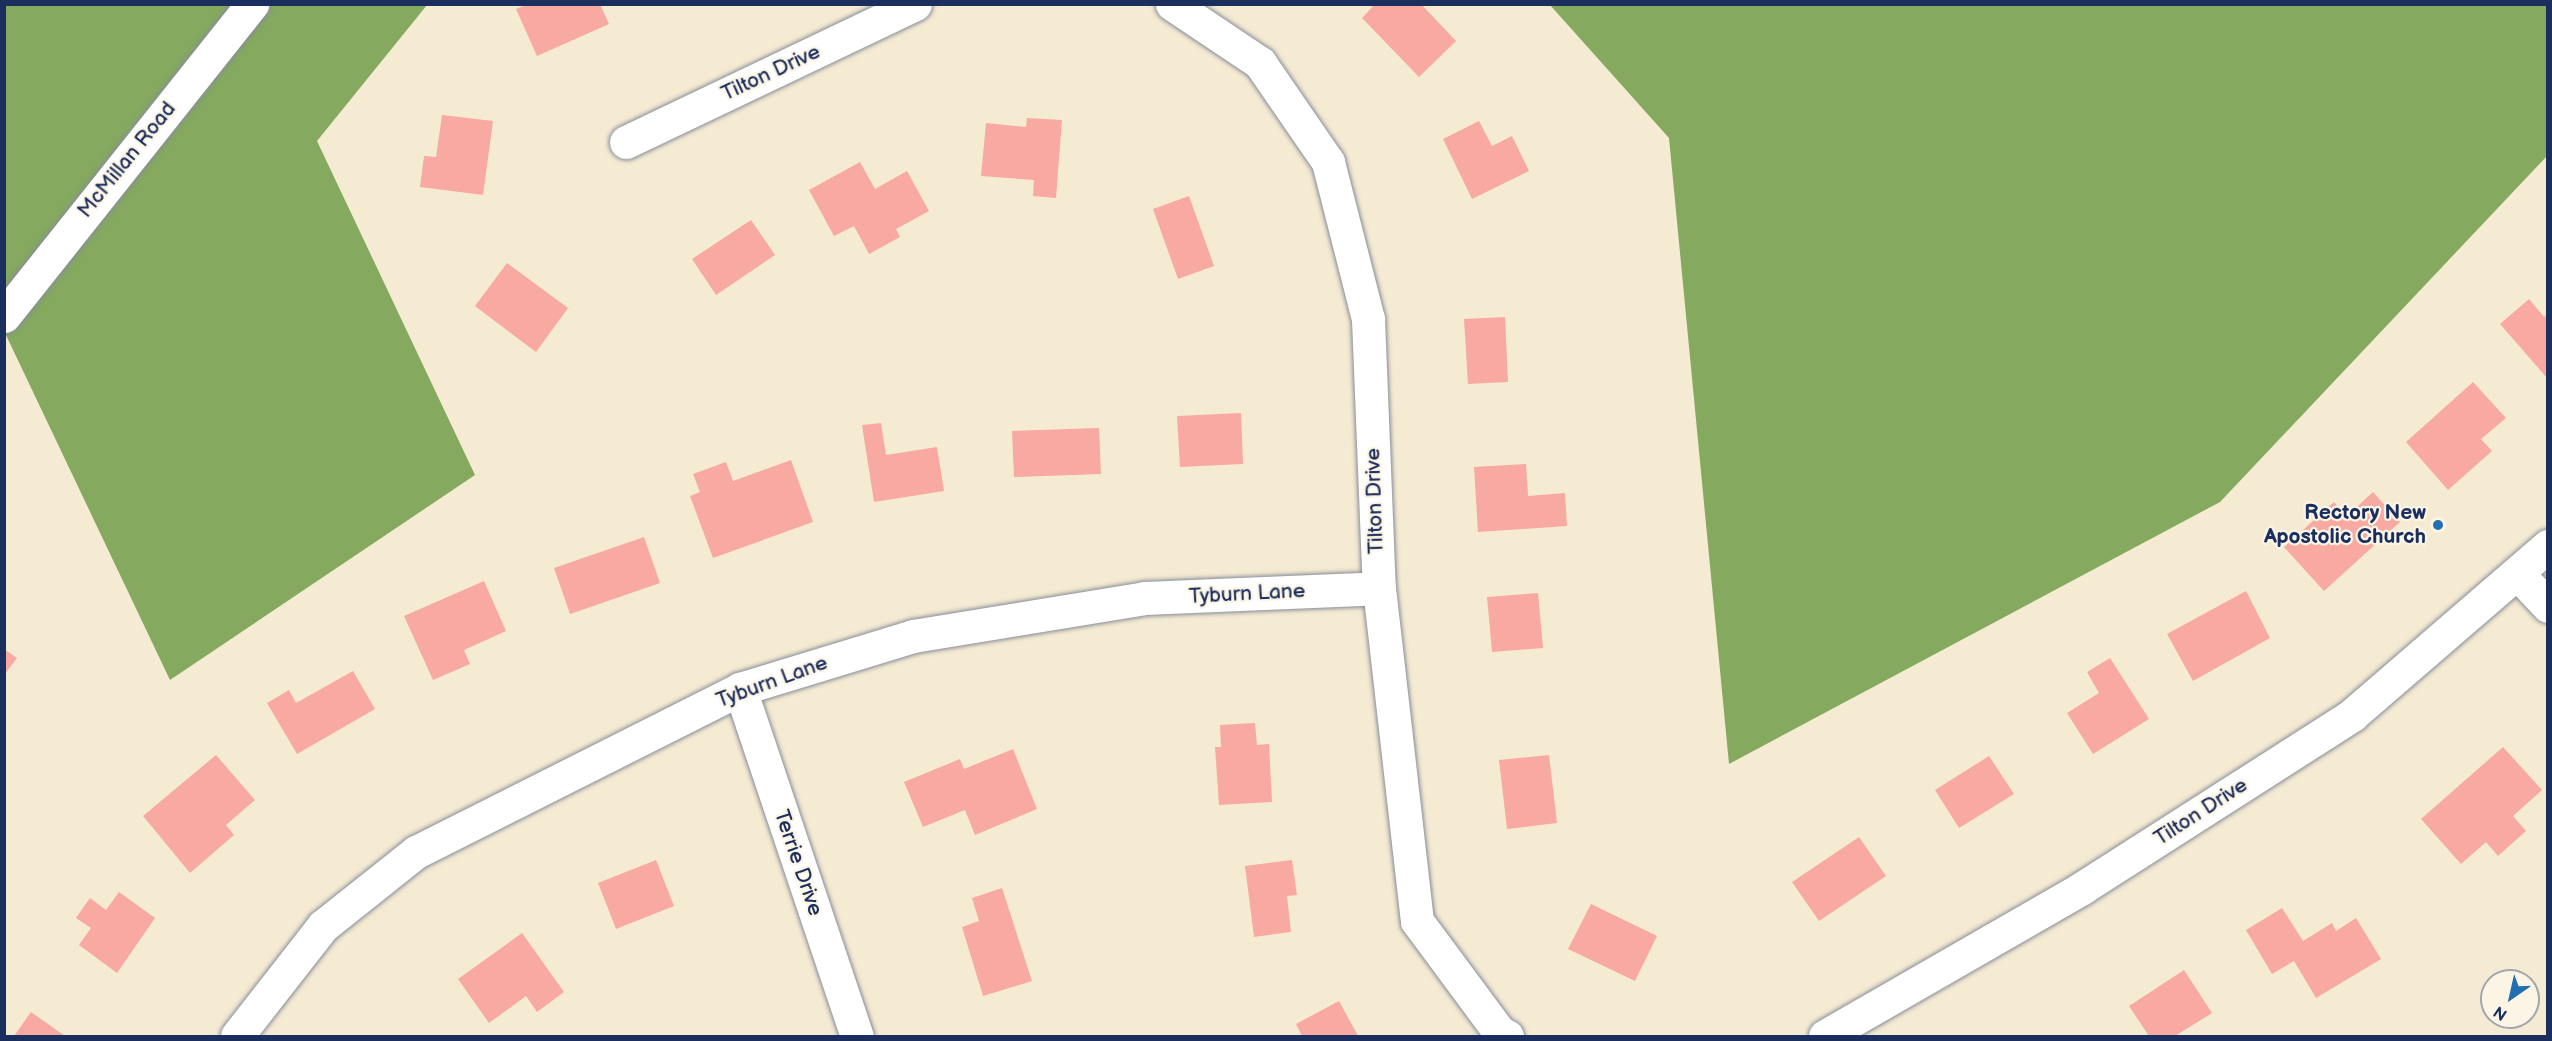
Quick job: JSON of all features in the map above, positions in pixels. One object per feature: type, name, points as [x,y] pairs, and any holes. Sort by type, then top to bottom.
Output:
[{"type":"street","name":"McMillan Road","points":[[4,316],[252,4]]},
{"type":"street","name":"Tilton Drive","points":[[627,142],[915,4]]},
{"type":"street","name":"Tilton Drive","points":[[1172,4],[1260,63],[1328,162],[1368,319],[1379,588],[1417,921],[1499,1032],[1507,1036]]},
{"type":"street","name":"Tilton Drive","points":[[1825,1036],[2082,888],[2352,715],[2547,546]]},
{"type":"street","points":[[2518,573],[2547,606]]},
{"type":"street","name":"Tyburn Lane","points":[[237,1036],[323,926],[416,852],[740,689],[913,636],[1132,600],[1379,588]]},
{"type":"street","name":"Terrie Drive","points":[[740,689],[857,1036]]},
{"type":"green space","points":[[5,5],[427,5],[317,141],[475,475],[170,680],[5,333]]},
{"type":"green space","points":[[1550,5],[2547,5],[2547,156],[2220,502],[1729,764],[1669,138]]},
{"type":"building","points":[[528,4],[600,4],[609,24],[537,56],[516,9]]},
{"type":"building","points":[[1375,4],[1421,4],[1456,41],[1419,77],[1362,18]]},
{"type":"building","points":[[442,115],[493,121],[483,195],[420,187],[424,156],[436,157]]},
{"type":"building","points":[[1027,118],[1062,120],[1056,198],[1033,196],[1034,180],[981,176],[986,123],[1026,127]]},
{"type":"building","points":[[1479,121],[1492,146],[1512,136],[1529,171],[1472,199],[1443,139]]},
{"type":"building","points":[[860,162],[875,189],[907,171],[929,211],[896,229],[900,237],[869,254],[854,226],[834,236],[809,190]]},
{"type":"building","points":[[1189,196],[1214,266],[1178,279],[1153,209]]},
{"type":"building","points":[[751,220],[775,255],[716,295],[692,259]]},
{"type":"building","points":[[507,263],[568,308],[536,352],[475,306]]},
{"type":"building","points":[[2529,299],[2544,317],[2548,314],[2548,379],[2500,324]]},
{"type":"building","points":[[1505,317],[1508,382],[1468,384],[1464,319]]},
{"type":"building","points":[[2473,382],[2506,418],[2481,439],[2492,451],[2448,490],[2406,442]]},
{"type":"building","points":[[1241,413],[1243,464],[1180,467],[1177,416]]},
{"type":"building","points":[[881,423],[886,455],[937,447],[944,491],[874,502],[862,425]]},
{"type":"building","points":[[1099,428],[1101,474],[1014,477],[1012,431]]},
{"type":"building","points":[[791,460],[813,522],[713,558],[690,496],[700,492],[693,474],[726,462],[733,481]]},
{"type":"building","points":[[1526,464],[1528,496],[1565,493],[1567,526],[1478,532],[1474,467]]},
{"type":"building","points":[[2373,492],[2400,522],[2324,591],[2284,547],[2334,502],[2347,516]]},
{"type":"building","points":[[644,537],[660,583],[570,614],[554,568]]},
{"type":"building","points":[[484,581],[506,631],[464,650],[470,664],[433,680],[404,616]]},
{"type":"building","points":[[2246,591],[2270,638],[2193,681],[2167,634]]},
{"type":"building","points":[[1538,593],[1543,648],[1492,652],[1487,597]]},
{"type":"building","points":[[4,649],[17,658],[4,675]]},
{"type":"building","points":[[2110,658],[2149,719],[2093,754],[2067,713],[2099,693],[2087,672]]},
{"type":"building","points":[[353,671],[375,709],[297,754],[267,703],[289,690],[296,703]]},
{"type":"building","points":[[1255,723],[1257,745],[1269,744],[1272,802],[1219,805],[1215,747],[1221,747],[1220,725]]},
{"type":"building","points":[[2503,747],[2542,790],[2513,816],[2526,831],[2498,856],[2486,842],[2461,864],[2421,819]]},
{"type":"building","points":[[1013,749],[1037,809],[975,835],[965,810],[923,827],[904,782],[960,759],[964,769]]},
{"type":"building","points":[[216,755],[255,800],[226,825],[234,835],[190,873],[143,816]]},
{"type":"building","points":[[1549,755],[1557,823],[1507,829],[1499,760]]},
{"type":"building","points":[[1989,756],[2014,794],[1959,828],[1935,790]]},
{"type":"building","points":[[1859,837],[1886,876],[1819,921],[1792,882]]},
{"type":"building","points":[[656,860],[674,906],[616,929],[598,883]]},
{"type":"building","points":[[1292,860],[1297,895],[1287,896],[1291,932],[1254,937],[1245,866]]},
{"type":"building","points":[[1002,888],[1032,981],[983,996],[962,927],[979,921],[972,898]]},
{"type":"building","points":[[119,892],[155,918],[117,973],[79,945],[91,928],[76,918],[90,898],[106,910]]},
{"type":"building","points":[[1591,904],[1657,936],[1635,981],[1568,949]]},
{"type":"building","points":[[2282,908],[2303,941],[2332,923],[2336,931],[2356,918],[2381,959],[2316,998],[2294,961],[2272,974],[2246,930]]},
{"type":"building","points":[[522,933],[564,992],[537,1012],[526,996],[489,1023],[458,979]]},
{"type":"building","points":[[2184,970],[2212,1013],[2175,1036],[2149,1036],[2129,1006]]},
{"type":"building","points":[[1339,1001],[1358,1036],[1302,1036],[1296,1024]]},
{"type":"building","points":[[31,1012],[65,1036],[14,1036]]},
{"type":"place","name":"Rectory New Apostolic Church","points":[[2438,525]]}]
